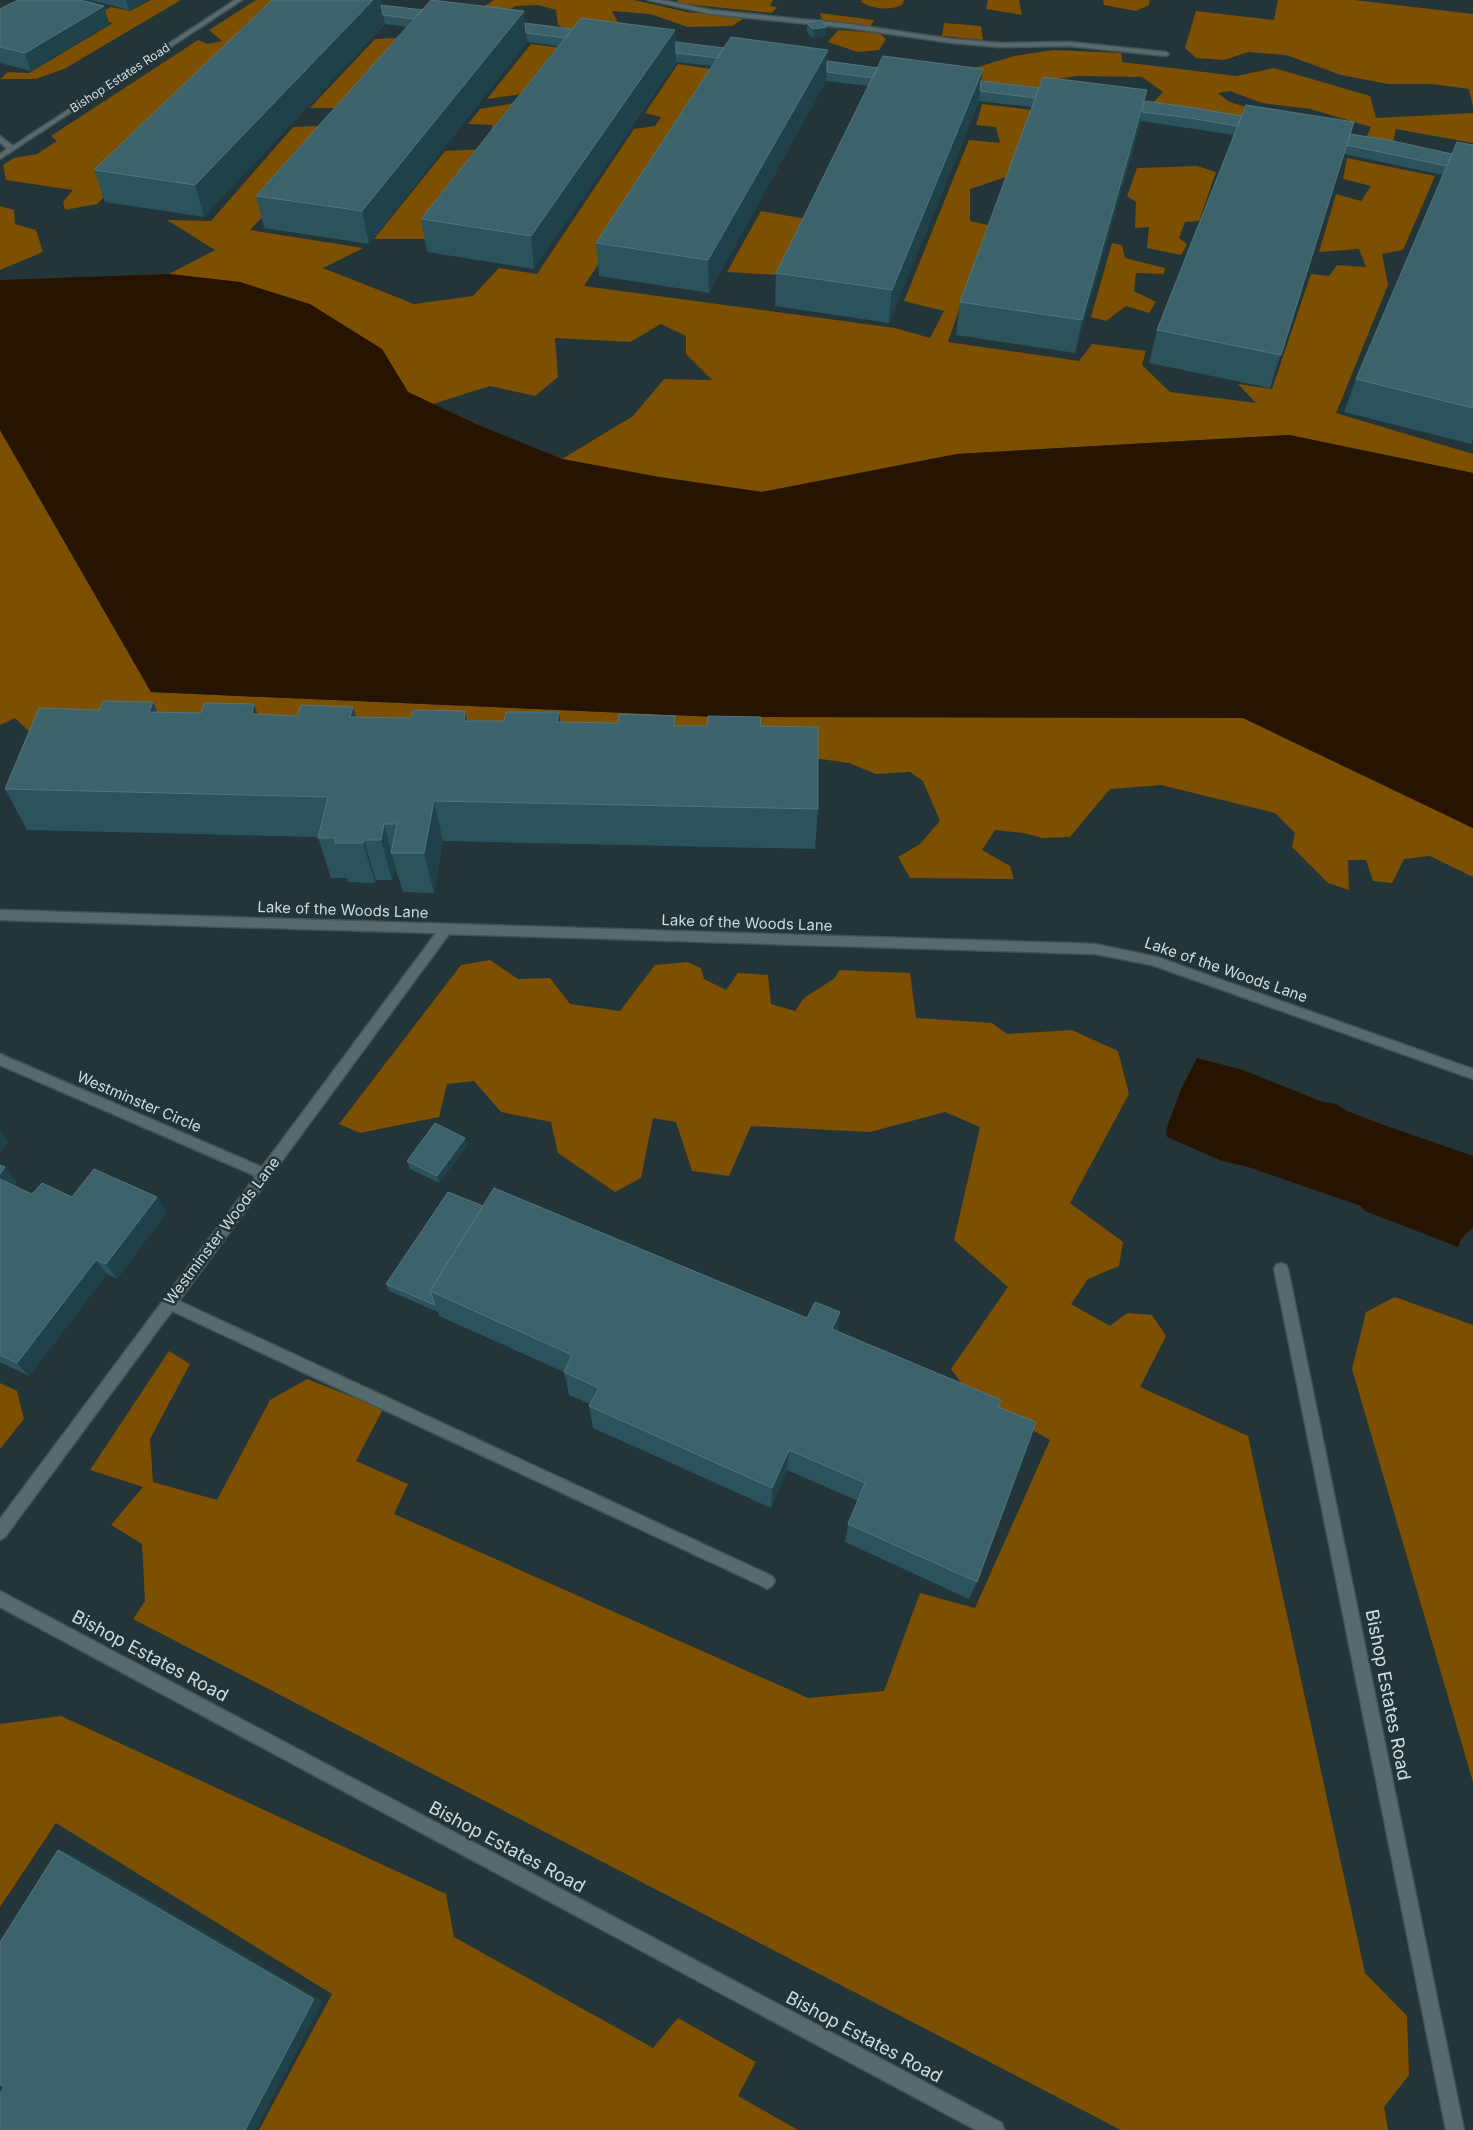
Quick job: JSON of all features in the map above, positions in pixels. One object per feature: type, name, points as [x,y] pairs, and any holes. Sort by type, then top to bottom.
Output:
[{"type":"street","name":"Bishop Estates Road","points":[[0,157],[239,0]]},
{"type":"street","points":[[651,0],[711,12],[849,26],[952,41],[999,45],[1078,45],[1166,54]]},
{"type":"street","points":[[0,138],[12,149]]},
{"type":"street","points":[[0,148],[12,149]]},
{"type":"street","name":"Lake of the Woods Lane","points":[[0,915],[1095,949],[1153,960],[1473,1074]]},
{"type":"street","name":"Westminster Woods Lane","points":[[0,1532],[445,930]]},
{"type":"street","name":"Westminster Circle","points":[[0,1059],[265,1174]]},
{"type":"street","name":"Bishop Estates Road","points":[[1282,1269],[1455,2130]]},
{"type":"street","points":[[169,1303],[767,1581]]},
{"type":"street","name":"Bishop Estates Road","points":[[0,1599],[995,2130]]},
{"type":"shaded area","points":[[151,0],[181,0],[64,69],[36,79],[0,79],[8,72],[29,73],[113,23],[91,17],[111,7],[130,11]]},
{"type":"shaded area","points":[[256,0],[358,0],[304,2],[97,204],[65,210],[63,202],[73,190],[6,180],[3,165],[14,158],[37,154],[57,141],[51,136],[198,40],[207,44],[222,41],[209,30]]},
{"type":"shaded area","points":[[494,0],[634,0],[687,12],[745,18],[732,26],[688,27],[650,14],[612,11],[618,23],[573,31],[558,25],[556,10],[538,5],[516,6],[502,13],[481,8]]},
{"type":"shaded area","points":[[678,0],[773,0],[770,6],[777,7],[772,13],[677,3]]},
{"type":"shaded area","points":[[862,0],[904,0],[902,5],[886,9],[871,6],[861,2]]},
{"type":"shaded area","points":[[988,0],[1019,0],[1022,15],[986,9]]},
{"type":"shaded area","points":[[1103,0],[1150,0],[1149,5],[1136,11],[1104,5]]},
{"type":"shaded area","points":[[1278,0],[1354,0],[1473,14],[1473,107],[1469,89],[1432,84],[1388,84],[1341,75],[1286,55],[1248,52],[1224,60],[1196,58],[1185,48],[1196,11],[1274,20]]},
{"type":"shaded area","points":[[820,13],[874,20],[870,27],[822,20]]},
{"type":"shaded area","points":[[944,23],[981,26],[983,40],[942,36]]},
{"type":"shaded area","points":[[838,30],[879,33],[886,39],[879,50],[858,52],[828,42]]},
{"type":"shaded area","points":[[396,38],[421,43],[363,108],[310,108],[375,39]]},
{"type":"shaded area","points":[[531,44],[576,50],[543,91],[487,99]]},
{"type":"shaded area","points":[[1053,50],[1121,53],[1122,62],[1237,76],[1274,68],[1370,96],[1376,118],[1473,113],[1473,143],[1396,129],[1392,147],[1364,143],[1371,127],[1310,109],[1262,103],[1230,91],[1218,93],[1229,102],[1289,119],[1283,130],[1147,109],[1163,92],[1142,77],[1077,76],[1050,80],[1035,94],[959,84],[955,74],[1014,56]]},
{"type":"shaded area","points":[[678,64],[725,71],[584,286],[895,328],[930,338],[944,311],[904,301],[969,140],[1000,143],[996,127],[976,125],[982,104],[1032,110],[1006,177],[970,189],[970,221],[988,225],[948,342],[1079,361],[1092,344],[1146,351],[1142,365],[1170,392],[1256,403],[1238,384],[1272,389],[1311,274],[1329,276],[1337,265],[1366,267],[1359,249],[1319,252],[1336,194],[1361,201],[1371,186],[1343,179],[1347,158],[1435,176],[1403,250],[1382,254],[1388,285],[1336,413],[1473,454],[1473,473],[1289,435],[957,454],[762,492],[659,477],[562,459],[633,416],[664,379],[712,380],[686,354],[686,336],[661,324],[630,342],[555,338],[558,377],[535,396],[490,386],[433,404],[408,392],[382,349],[240,282],[169,274],[215,250],[167,220],[211,221],[293,127],[348,125],[250,230],[363,248],[323,268],[414,304],[473,296],[499,268],[537,274],[634,129],[655,126],[661,117],[645,113]]},
{"type":"shaded area","points":[[521,102],[432,239],[374,239],[445,151],[484,149],[493,125],[468,124],[480,109]]},
{"type":"shaded area","points":[[1197,166],[1216,172],[1199,221],[1185,222],[1179,238],[1187,244],[1181,255],[1147,248],[1149,227],[1135,228],[1136,202],[1127,196],[1137,168]]},
{"type":"shaded area","points":[[0,206],[14,210],[15,224],[36,230],[43,252],[0,270]]},
{"type":"shaded area","points":[[761,211],[806,219],[779,275],[727,272]]},
{"type":"shaded area","points":[[1112,243],[1122,245],[1125,258],[1165,268],[1164,274],[1136,273],[1134,291],[1156,302],[1149,313],[1126,306],[1106,321],[1091,317]]},
{"type":"shaded area","points":[[169,274],[240,282],[310,304],[382,349],[408,392],[476,424],[562,459],[659,477],[762,492],[957,454],[1289,435],[1473,473],[1473,828],[1243,718],[717,717],[151,692],[0,430],[0,280]]},
{"type":"shaded area","points":[[0,430],[151,692],[717,717],[1243,718],[1473,828],[1473,877],[1430,856],[1404,859],[1392,883],[1373,881],[1366,860],[1348,860],[1349,890],[1328,883],[1292,847],[1295,833],[1275,813],[1161,785],[1110,789],[1070,837],[1042,838],[1024,833],[995,830],[982,850],[1010,866],[1014,879],[910,878],[898,857],[920,844],[940,821],[923,781],[910,772],[876,774],[849,763],[713,744],[31,733],[15,718],[0,725]]},
{"type":"shaded area","points":[[490,960],[518,979],[550,978],[570,1004],[620,1011],[655,965],[687,962],[701,968],[704,979],[726,990],[738,973],[768,975],[771,1004],[795,1011],[804,998],[835,978],[839,970],[910,973],[916,1018],[992,1023],[1007,1034],[1072,1030],[1118,1051],[1129,1094],[1070,1203],[1123,1242],[1119,1266],[1088,1279],[1071,1304],[1110,1326],[1127,1313],[1152,1315],[1166,1336],[1140,1387],[1248,1436],[1365,1973],[1407,2016],[1409,2075],[1384,2107],[1388,2130],[1121,2130],[133,1619],[145,1601],[142,1544],[111,1525],[143,1487],[90,1470],[169,1351],[190,1364],[150,1439],[153,1482],[217,1500],[270,1400],[307,1379],[383,1409],[356,1461],[408,1484],[394,1514],[808,1698],[884,1691],[920,1593],[975,1608],[1050,1440],[970,1395],[951,1369],[1008,1287],[954,1240],[980,1127],[945,1112],[870,1132],[751,1126],[729,1176],[692,1171],[676,1122],[653,1118],[641,1178],[615,1192],[558,1153],[551,1122],[501,1112],[474,1081],[447,1084],[439,1117],[360,1133],[339,1124],[461,965]]},
{"type":"shaded area","points":[[1197,1058],[1243,1070],[1320,1101],[1336,1104],[1347,1111],[1381,1124],[1473,1156],[1473,1227],[1461,1239],[1458,1247],[1365,1211],[1361,1206],[1248,1167],[1222,1161],[1167,1137],[1166,1130],[1181,1089]]},
{"type":"shaded area","points":[[1395,1297],[1473,1325],[1473,1782],[1352,1369],[1366,1312]]},
{"type":"shaded area","points":[[0,1383],[17,1391],[24,1419],[0,1449]]},
{"type":"shaded area","points":[[61,1716],[446,1894],[454,1937],[653,2048],[678,2018],[756,2062],[738,2096],[798,2130],[259,2130],[332,1994],[56,1823],[0,1907],[0,1724]]},
{"type":"building","points":[[18,0],[80,0],[104,6],[25,53],[0,47],[0,9]]},
{"type":"building","points":[[272,0],[373,0],[195,185],[94,170]]},
{"type":"building","points":[[431,0],[524,11],[362,211],[256,196]]},
{"type":"building","points":[[381,5],[423,10],[414,19],[383,15]]},
{"type":"building","points":[[581,18],[675,30],[531,236],[421,219]]},
{"type":"building","points":[[821,20],[827,27],[813,29],[807,23]]},
{"type":"building","points":[[525,23],[572,29],[565,38],[526,33]]},
{"type":"building","points":[[731,37],[828,50],[708,260],[596,243]]},
{"type":"building","points":[[676,42],[724,48],[718,58],[676,53]]},
{"type":"building","points":[[883,56],[983,69],[892,290],[776,273]]},
{"type":"building","points":[[827,61],[878,68],[873,78],[827,72]]},
{"type":"building","points":[[1043,77],[1147,90],[1082,320],[960,302]]},
{"type":"building","points":[[981,81],[1039,88],[1035,98],[980,91]]},
{"type":"building","points":[[1145,101],[1242,116],[1237,126],[1142,112]]},
{"type":"building","points":[[1246,105],[1354,122],[1281,355],[1157,330]]},
{"type":"building","points":[[1350,134],[1452,154],[1447,166],[1347,145]]},
{"type":"building","points":[[1457,142],[1473,145],[1473,408],[1356,379]]},
{"type":"building","points":[[103,701],[153,702],[149,712],[201,713],[204,703],[254,704],[252,714],[297,716],[301,705],[353,707],[350,717],[411,718],[413,710],[465,711],[464,721],[504,721],[506,712],[559,712],[557,722],[618,723],[619,714],[675,716],[674,726],[707,726],[708,716],[761,717],[760,726],[818,727],[818,809],[434,801],[424,853],[391,853],[397,824],[384,824],[381,840],[364,840],[363,843],[335,843],[336,838],[318,838],[328,797],[5,789],[39,708],[99,710]]},
{"type":"building","points":[[435,1123],[465,1138],[437,1176],[407,1161]]},
{"type":"building","points":[[0,1165],[5,1167],[0,1174]]},
{"type":"building","points":[[94,1169],[157,1197],[106,1264],[96,1260],[17,1363],[0,1355],[0,1179],[32,1194],[42,1183],[72,1197]]},
{"type":"building","points":[[494,1188],[807,1318],[815,1302],[840,1312],[832,1329],[1001,1400],[998,1407],[1036,1422],[977,1582],[848,1524],[865,1483],[789,1450],[772,1488],[589,1406],[599,1388],[564,1372],[572,1355],[430,1291]]},
{"type":"building","points":[[448,1192],[483,1206],[430,1291],[435,1305],[386,1284]]},
{"type":"building","points":[[58,1850],[314,1999],[245,2130],[0,2130],[0,2093],[4,2087],[0,2085],[0,1942]]}]
